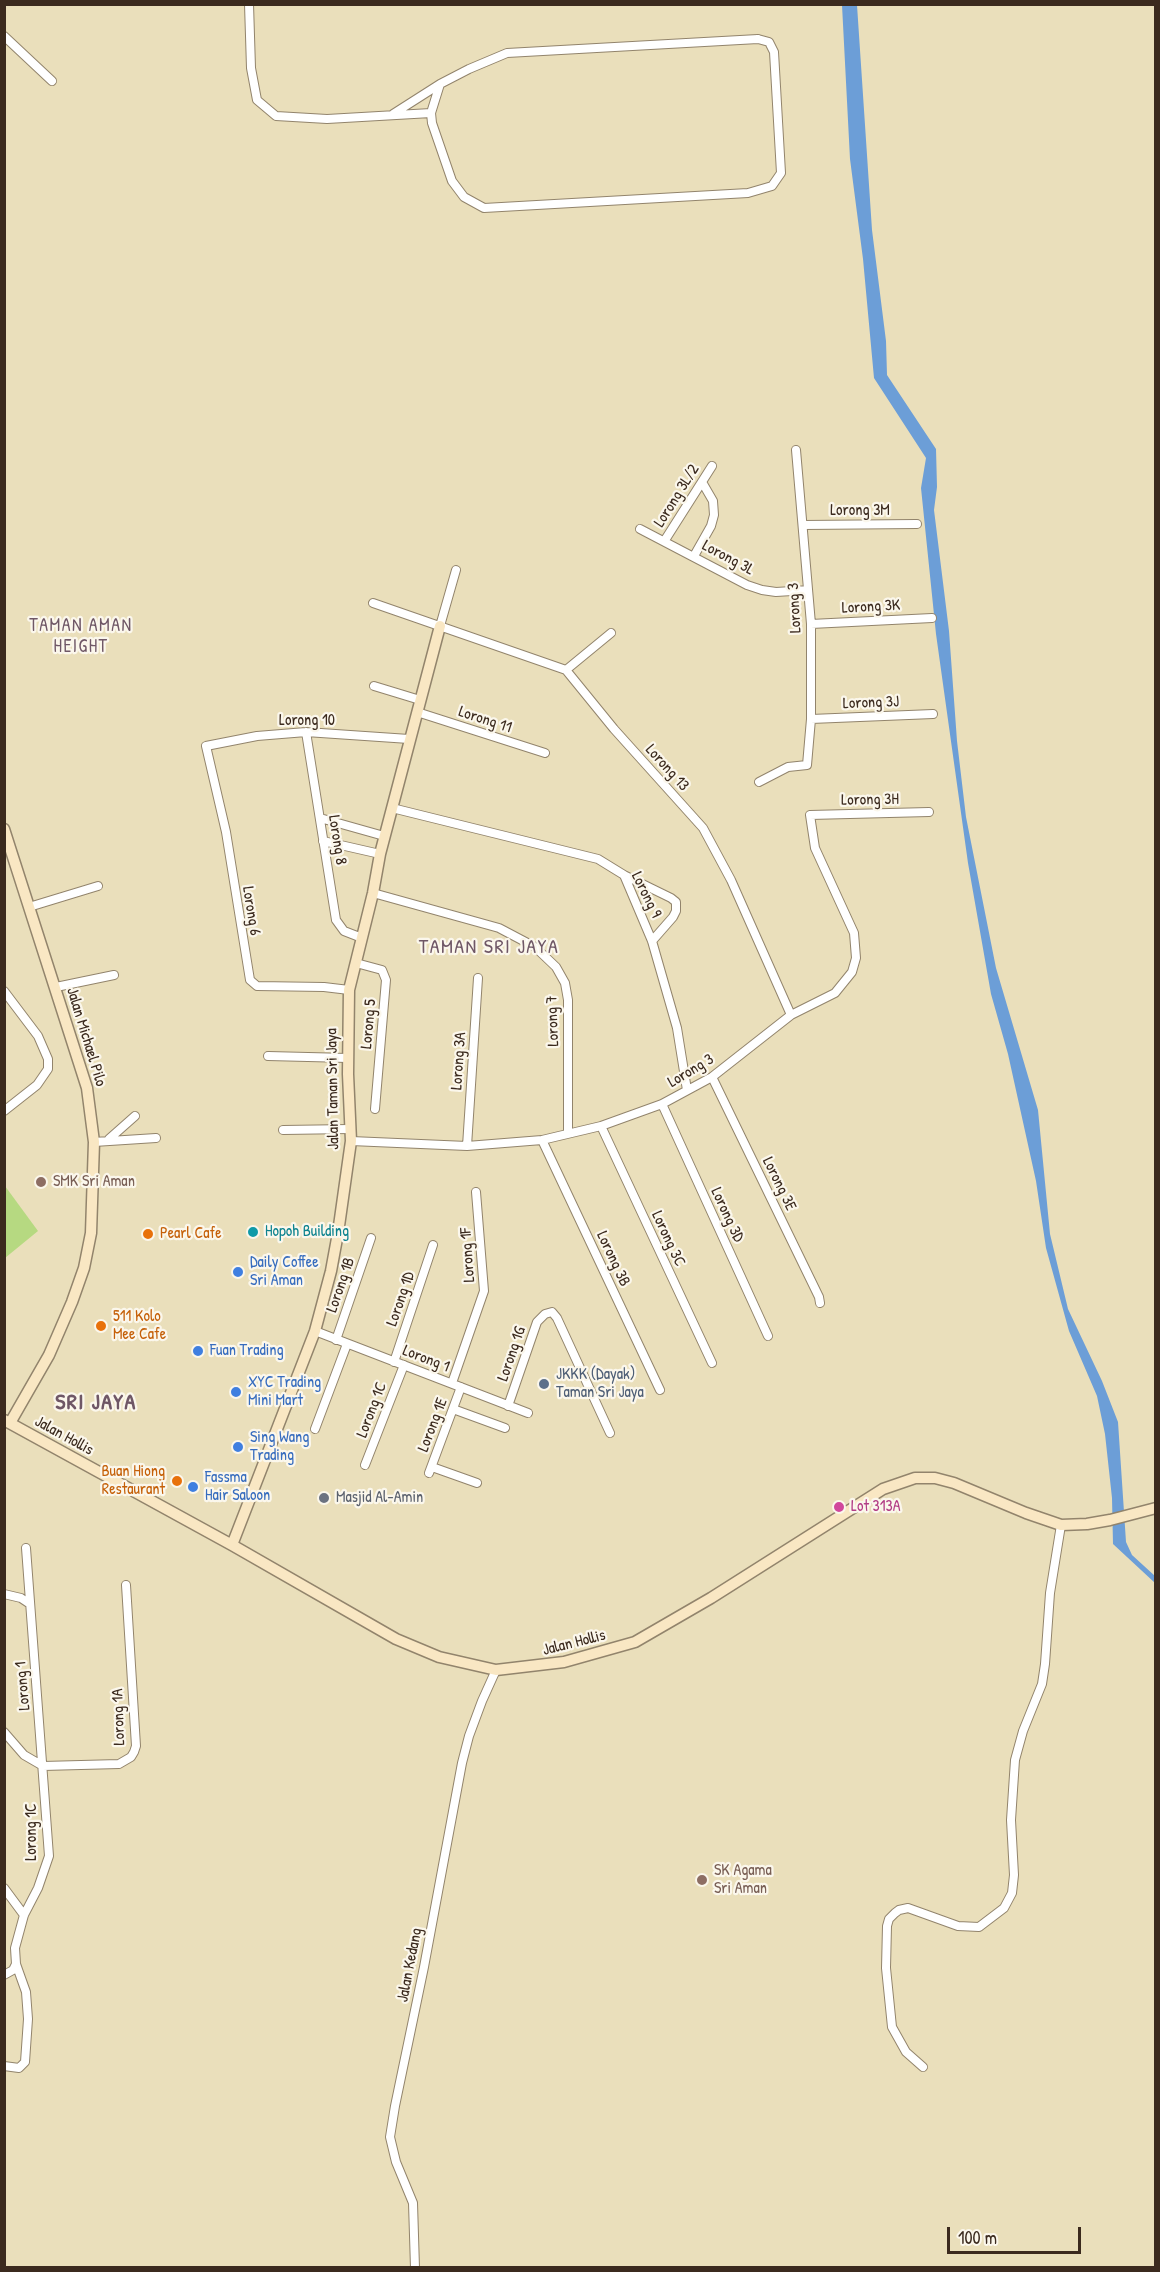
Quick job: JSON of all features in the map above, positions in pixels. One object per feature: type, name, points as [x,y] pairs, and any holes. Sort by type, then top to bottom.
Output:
[{"type":"street","points":[[249,4],[251,68],[257,100],[276,116],[327,119],[431,113]]},
{"type":"street","points":[[4,36],[52,81]]},
{"type":"street","points":[[392,115],[440,84],[507,53],[758,39],[769,42],[774,52],[781,173],[772,186],[748,193],[484,208],[464,197],[452,181],[432,123],[431,113],[440,84]]},
{"type":"street","name":"Lorong 3","points":[[759,782],[788,767],[807,765],[811,719],[811,624],[796,450]]},
{"type":"street","name":"Lorong 3L/2","points":[[665,540],[712,466]]},
{"type":"street","points":[[694,556],[711,526],[714,515],[713,501],[702,482]]},
{"type":"street","name":"Lorong 3M","points":[[803,525],[917,524]]},
{"type":"street","name":"Lorong 3L","points":[[640,529],[665,540],[747,585],[776,592],[808,590]]},
{"type":"street","points":[[440,626],[456,570]]},
{"type":"street","points":[[373,603],[566,670],[611,633]]},
{"type":"street","name":"Lorong 3K","points":[[811,624],[932,618]]},
{"type":"street","name":"Jalan Taman Sri Jaya","points":[[232,1545],[315,1331],[337,1243],[351,1141],[348,1059],[349,990],[373,893],[384,836],[440,626]]},
{"type":"street","name":"Lorong 13","points":[[566,670],[614,729],[703,828],[730,880],[791,1015]]},
{"type":"street","points":[[374,686],[420,700]]},
{"type":"street","name":"Lorong 11","points":[[417,712],[545,753]]},
{"type":"street","name":"Lorong 3J","points":[[811,719],[933,714]]},
{"type":"street","name":"Lorong 10","points":[[206,746],[257,736],[306,732],[409,739]]},
{"type":"street","name":"Lorong 8","points":[[306,732],[336,920],[344,931],[362,938]]},
{"type":"street","name":"Lorong 6","points":[[206,746],[226,832],[250,980],[257,986],[324,987],[349,990]]},
{"type":"street","name":"Lorong 9","points":[[392,808],[598,859],[624,875],[652,941],[676,1028],[687,1090]]},
{"type":"street","name":"Lorong 3H","points":[[810,815],[929,812]]},
{"type":"street","name":"Lorong 3","points":[[351,1141],[467,1146],[542,1140],[601,1126],[662,1104],[712,1077],[791,1015],[836,993],[852,972],[856,958],[854,933],[814,848],[810,815]]},
{"type":"street","points":[[320,818],[384,836]]},
{"type":"street","name":"Jalan Michael Pilo","points":[[4,829],[87,1088],[94,1142],[91,1233],[84,1268],[49,1355],[7,1422]]},
{"type":"street","points":[[323,841],[380,854]]},
{"type":"street","points":[[624,875],[676,902],[673,917],[652,941]]},
{"type":"street","points":[[29,907],[98,886]]},
{"type":"street","name":"Lorong 7","points":[[373,893],[499,928],[535,947],[556,967],[565,983],[568,1000],[568,1133]]},
{"type":"street","name":"Lorong 5","points":[[356,963],[382,970],[386,980],[375,1109]]},
{"type":"street","points":[[56,987],[114,975]]},
{"type":"street","name":"Lorong 3A","points":[[467,1146],[478,978]]},
{"type":"street","points":[[4,991],[38,1036],[48,1059],[48,1069],[37,1085],[4,1111]]},
{"type":"street","points":[[268,1056],[348,1059]]},
{"type":"street","name":"Lorong 3E","points":[[712,1077],[820,1303]]},
{"type":"street","name":"Lorong 3D","points":[[662,1104],[768,1336]]},
{"type":"street","points":[[108,1140],[135,1116]]},
{"type":"street","name":"Lorong 3C","points":[[601,1126],[712,1363]]},
{"type":"street","points":[[283,1130],[350,1129]]},
{"type":"street","points":[[94,1142],[156,1138]]},
{"type":"street","name":"Lorong 3B","points":[[542,1140],[660,1390]]},
{"type":"street","name":"Lorong 1F","points":[[452,1383],[484,1291],[476,1192]]},
{"type":"street","name":"Lorong 1B","points":[[336,1340],[371,1238]]},
{"type":"street","name":"Lorong 1D","points":[[394,1362],[433,1245]]},
{"type":"street","name":"Lorong 1G","points":[[508,1406],[537,1322],[544,1314],[552,1312],[557,1318],[610,1433]]},
{"type":"street","name":"Lorong 1","points":[[315,1331],[528,1413]]},
{"type":"street","points":[[315,1428],[347,1344]]},
{"type":"street","name":"Lorong 1C","points":[[365,1465],[404,1365]]},
{"type":"street","name":"Lorong 1E","points":[[461,1387],[430,1470],[477,1483]]},
{"type":"street","points":[[453,1409],[504,1428]]},
{"type":"street","name":"Jalan Hollis","points":[[7,1422],[232,1545],[396,1639],[439,1658],[496,1670],[564,1662],[635,1642],[711,1598],[883,1489],[915,1478],[935,1478],[954,1483],[1061,1525],[1110,1520],[1155,1508]]},
{"type":"street","points":[[923,2067],[906,2052],[892,2026],[886,1968],[887,1926],[889,1919],[895,1913],[908,1908],[958,1926],[979,1927],[998,1913],[1009,1901],[1014,1884],[1011,1827],[1015,1760],[1018,1745],[1042,1684],[1046,1664],[1050,1593],[1061,1525]]},
{"type":"street","name":"Lorong 1","points":[[26,1548],[43,1766]]},
{"type":"street","name":"Lorong 1A","points":[[43,1766],[119,1764],[131,1757],[134,1752],[136,1746],[126,1585]]},
{"type":"street","points":[[4,1594],[21,1598],[30,1604]]},
{"type":"street","name":"Jalan Kedang","points":[[415,2268],[413,2203],[392,2149],[390,2137],[462,1763],[469,1736],[496,1670]]},
{"type":"street","points":[[4,1732],[24,1755],[43,1766]]},
{"type":"street","name":"Lorong 1C","points":[[16,1964],[15,1948],[24,1915],[38,1888],[49,1856],[43,1766]]},
{"type":"street","points":[[4,1888],[24,1915]]},
{"type":"street","points":[[4,1975],[13,1970],[16,1964]]},
{"type":"street","points":[[4,2066],[19,2068],[25,2062],[27,2050],[26,1992],[16,1964]]},
{"type":"green space","points":[[5,1186],[38,1231],[5,1258]]},
{"type":"water","points":[[842,5],[857,5],[872,230],[886,341],[887,375],[936,449],[937,487],[934,510],[949,631],[957,741],[966,817],[996,968],[1038,1110],[1050,1234],[1068,1309],[1102,1381],[1118,1422],[1126,1542],[1132,1555],[1155,1576],[1155,1583],[1113,1544],[1112,1498],[1105,1434],[1097,1396],[1069,1331],[1046,1248],[1036,1181],[1008,1054],[991,994],[968,863],[936,634],[921,488],[926,458],[874,378],[863,259],[850,159]]},
{"type":"place","name":"SMK Sri Aman","points":[[41,1182]]},
{"type":"place","name":"Hopoh Building","points":[[253,1232]]},
{"type":"place","name":"Pearl Cafe","points":[[148,1234]]},
{"type":"place","name":"Daily Coffee Sri Aman","points":[[238,1272]]},
{"type":"place","name":"511 Kolo Mee Cafe","points":[[101,1326]]},
{"type":"place","name":"Fuan Trading","points":[[198,1351]]},
{"type":"place","name":"JKKK (Dayak) Taman Sri Jaya","points":[[544,1384]]},
{"type":"place","name":"XYC Trading Mini Mart","points":[[236,1392]]},
{"type":"place","name":"Sing Wang Trading","points":[[238,1447]]},
{"type":"place","name":"Buan Hiong Restaurant","points":[[177,1481]]},
{"type":"place","name":"Fassma Hair Saloon","points":[[193,1487]]},
{"type":"place","name":"Masjid Al-Amin","points":[[324,1498]]},
{"type":"place","name":"Lot 313A","points":[[839,1507]]},
{"type":"place","name":"SK Agama Sri Aman","points":[[702,1880]]},
{"type":"district","name":"TAMAN AMAN HEIGHT","points":[[81,636]]},
{"type":"district","name":"TAMAN SRI JAYA","points":[[489,948]]},
{"type":"district","name":"SRI JAYA","points":[[96,1403]]}]
